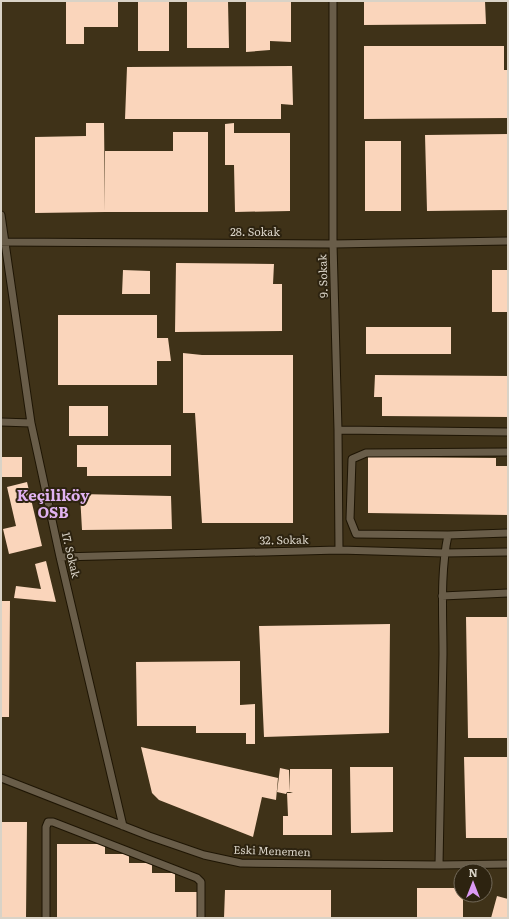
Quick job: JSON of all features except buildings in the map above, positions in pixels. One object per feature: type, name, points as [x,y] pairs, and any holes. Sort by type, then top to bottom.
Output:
[{"type":"street","name":"9. Sokak","points":[[333,1],[333,244],[340,550]]},
{"type":"street","name":"17. Sokak","points":[[1,214],[3,242],[31,423],[60,557],[123,826]]},
{"type":"street","name":"28. Sokak","points":[[3,242],[333,244],[508,241]]},
{"type":"street","points":[[1,422],[31,423]]},
{"type":"street","points":[[338,430],[508,432]]},
{"type":"street","points":[[508,452],[366,453],[352,459],[350,519],[356,534],[448,535],[508,533]]},
{"type":"street","points":[[439,865],[443,653],[442,596],[444,553],[448,535]]},
{"type":"street","name":"32. Sokak","points":[[60,557],[340,550],[444,553],[508,552]]},
{"type":"street","points":[[442,596],[508,593]]},
{"type":"street","name":"Eski Menemen","points":[[1,778],[123,826],[204,855],[241,863],[439,865],[508,864]]},
{"type":"street","points":[[46,918],[46,827],[48,822],[52,822],[197,878],[201,882],[201,918]]},
{"type":"shaded area","points":[[1,1],[508,1],[508,918],[1,918]]},
{"type":"district","name":"Keçiliköy OSB","points":[[53,504]]}]
